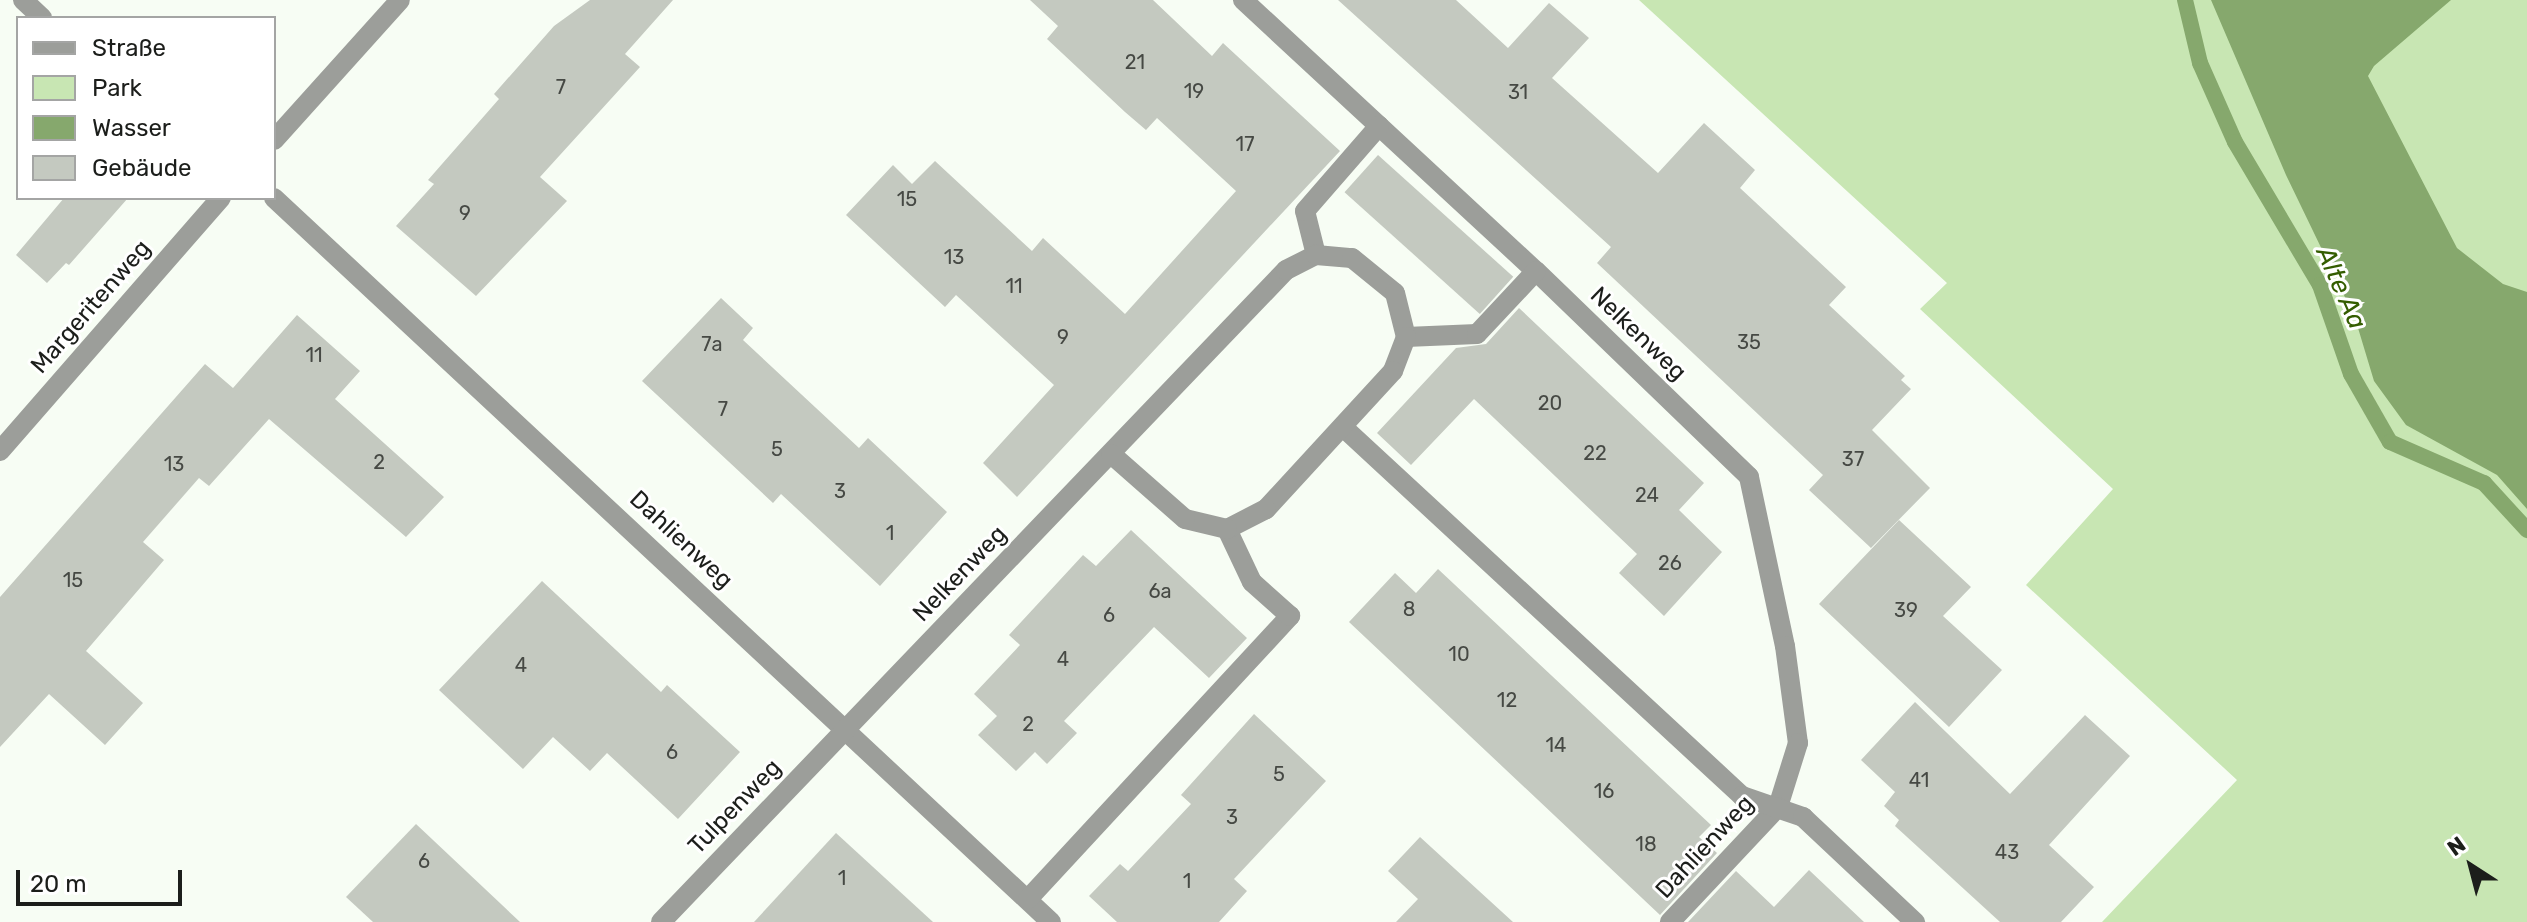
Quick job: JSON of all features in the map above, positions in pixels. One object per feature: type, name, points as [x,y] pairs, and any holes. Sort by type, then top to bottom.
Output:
[{"type":"street","points":[[23,0],[40,16]]},
{"type":"street","points":[[276,138],[400,0]]},
{"type":"street","name":"Nelkenweg","points":[[1243,0],[1536,271],[1749,477],[1785,646],[1798,743],[1778,807]]},
{"type":"street","points":[[1111,454],[1185,519],[1227,529],[1266,509],[1344,428],[1393,371],[1406,337],[1395,293],[1352,258],[1316,255],[1305,211],[1379,126]]},
{"type":"street","name":"Margeritenweg","points":[[0,451],[219,200]]},
{"type":"street","name":"Dahlienweg","points":[[276,200],[1051,922]]},
{"type":"street","name":"Nelkenweg","points":[[847,729],[1286,270],[1316,255]]},
{"type":"street","points":[[1406,337],[1477,334],[1536,271]]},
{"type":"street","points":[[1344,428],[1742,796],[1803,817],[1915,922]]},
{"type":"street","points":[[1028,899],[1290,616],[1252,582],[1227,529]]},
{"type":"street","name":"Tulpenweg","points":[[661,922],[847,729]]},
{"type":"street","name":"Dahlienweg","points":[[1670,922],[1778,807]]},
{"type":"green space","points":[[1639,0],[2527,0],[2527,922],[2102,922],[2237,780],[2026,585],[2113,489],[1920,309],[1947,283]]},
{"type":"water","points":[[2211,0],[2451,0],[2374,66],[2368,76],[2457,248],[2503,284],[2527,292],[2527,509],[2497,475],[2406,425],[2374,381],[2355,318],[2286,175]]},
{"type":"building","points":[[590,0],[673,0],[625,54],[640,67],[540,177],[567,201],[476,296],[396,226],[434,184],[428,180],[499,99],[494,94],[554,26]]},
{"type":"building","points":[[1030,0],[1153,0],[1212,56],[1223,43],[1340,151],[1017,497],[983,463],[1054,385],[956,295],[945,307],[846,215],[893,165],[912,184],[935,161],[1032,251],[1043,238],[1125,314],[1236,191],[1157,118],[1146,130],[1125,112],[1047,39],[1058,26]]},
{"type":"building","points":[[1338,0],[1456,0],[1508,48],[1549,3],[1589,38],[1552,78],[1658,173],[1704,123],[1755,170],[1740,188],[1846,287],[1829,305],[1905,376],[1901,380],[1911,389],[1872,430],[1930,488],[1871,548],[1809,490],[1823,475],[1597,263],[1611,247]]},
{"type":"building","points":[[1378,155],[1513,277],[1480,314],[1345,192]]},
{"type":"building","points":[[62,200],[126,200],[69,265],[66,263],[47,283],[16,255]]},
{"type":"building","points":[[721,298],[753,328],[743,340],[859,448],[868,438],[947,512],[880,586],[781,494],[773,503],[642,381]]},
{"type":"building","points":[[1519,308],[1704,483],[1679,510],[1722,552],[1664,616],[1619,573],[1637,554],[1474,399],[1411,465],[1377,433],[1456,348],[1486,344]]},
{"type":"building","points":[[297,315],[360,371],[335,399],[444,497],[406,537],[269,419],[209,486],[199,478],[143,542],[164,560],[86,651],[143,703],[105,745],[49,694],[0,747],[0,597],[205,364],[233,388]]},
{"type":"building","points":[[1899,520],[1971,587],[1943,616],[2002,670],[1949,727],[1819,604]]},
{"type":"building","points":[[1131,530],[1247,638],[1209,678],[1154,627],[1064,721],[1077,733],[1047,764],[1035,752],[1016,771],[978,735],[997,716],[974,694],[1020,645],[1009,635],[1083,555],[1096,566]]},
{"type":"building","points":[[1438,569],[1711,825],[1699,837],[1717,853],[1660,915],[1349,622],[1395,573],[1416,593]]},
{"type":"building","points":[[542,581],[661,692],[667,685],[740,752],[678,819],[607,753],[590,771],[553,737],[523,769],[439,690]]},
{"type":"building","points":[[1915,702],[2010,794],[2085,715],[2130,756],[2049,845],[2094,887],[2061,922],[2000,922],[1895,826],[1899,820],[1884,806],[1895,792],[1861,760]]},
{"type":"building","points":[[1254,714],[1326,781],[1234,879],[1247,891],[1219,922],[1117,922],[1089,896],[1120,864],[1128,871],[1191,804],[1181,795]]},
{"type":"building","points":[[416,824],[520,922],[373,922],[346,897]]},
{"type":"building","points":[[836,833],[933,922],[754,922]]},
{"type":"building","points":[[1420,837],[1513,922],[1396,922],[1418,899],[1388,871]]},
{"type":"building","points":[[1809,870],[1864,922],[1688,922],[1736,871],[1774,907]]},
{"type":"waterway","name":"Alte Aa","points":[[2185,0],[2200,63],[2235,142],[2320,285],[2351,374],[2390,442],[2484,483],[2527,530]]}]
